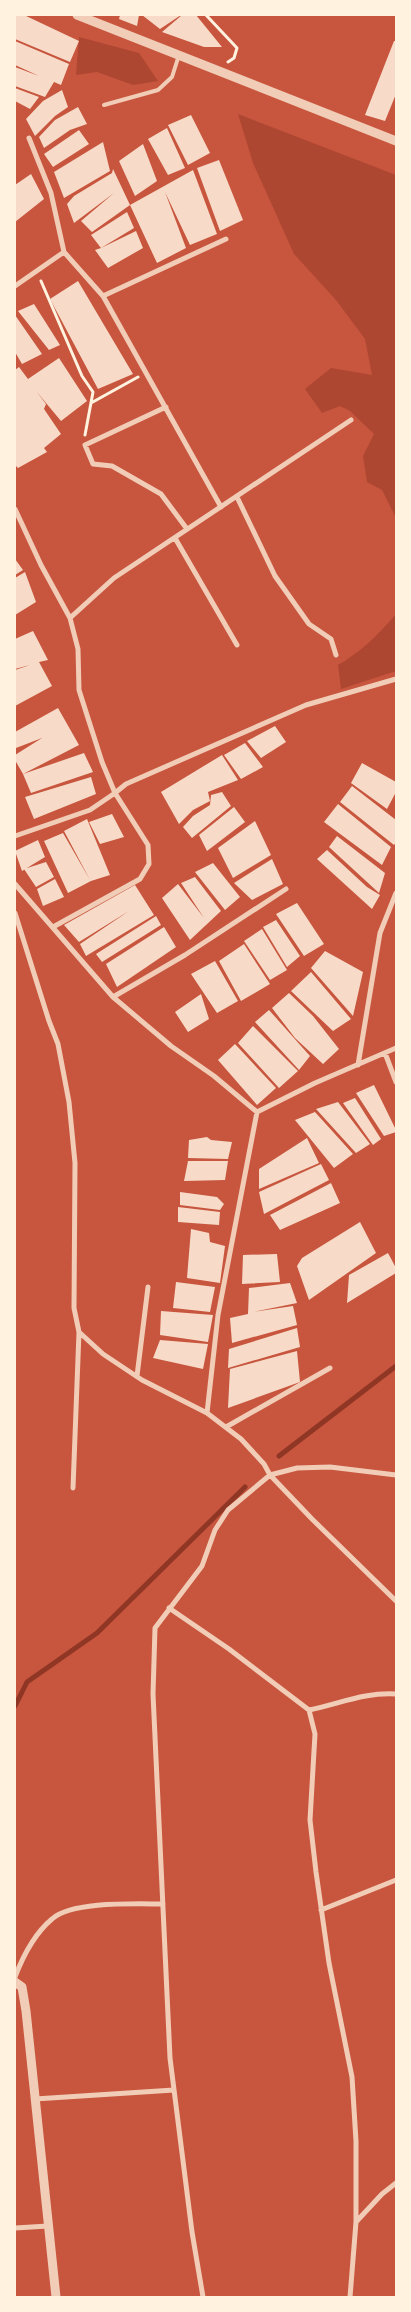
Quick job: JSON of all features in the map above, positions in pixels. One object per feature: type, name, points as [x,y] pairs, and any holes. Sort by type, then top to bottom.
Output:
[{"type":"street","points":[[77,15],[396,141]]},
{"type":"street","points":[[29,138],[51,193],[64,252],[103,296],[147,372],[220,507]]},
{"type":"street","points":[[103,296],[226,239]]},
{"type":"street","points":[[15,286],[64,252]]},
{"type":"street","points":[[166,407],[85,445],[93,464],[112,466],[161,494],[188,529]]},
{"type":"street","points":[[70,618],[114,578],[351,420]]},
{"type":"street","points":[[236,497],[275,576],[309,624],[332,639],[336,655]]},
{"type":"street","points":[[15,508],[41,565],[70,618],[78,649],[79,690],[102,762],[115,793],[148,845],[149,864],[140,879],[52,926]]},
{"type":"street","points":[[175,538],[237,646]]},
{"type":"street","points":[[15,836],[90,810],[126,784],[306,706],[396,679]]},
{"type":"street","points":[[15,884],[114,997],[171,1046],[214,1076],[257,1112]]},
{"type":"street","points":[[114,997],[185,955],[286,889]]},
{"type":"street","points":[[358,1065],[380,933],[396,893]]},
{"type":"street","points":[[15,913],[58,1044],[69,1102],[75,1163],[74,1308],[80,1332],[74,1488]]},
{"type":"street","points":[[257,1112],[316,1083],[396,1048]]},
{"type":"street","points":[[385,1052],[396,1082]]},
{"type":"street","points":[[207,1414],[218,1315],[257,1112]]},
{"type":"street","points":[[137,1376],[148,1287]]},
{"type":"street","points":[[80,1332],[104,1354],[137,1376],[207,1414],[241,1439],[264,1464],[270,1474],[312,1519],[396,1601]]},
{"type":"street","points":[[226,1427],[330,1368]]},
{"type":"street","points":[[203,2297],[170,2058],[153,1694],[155,1628],[202,1566],[215,1530],[228,1510],[270,1474],[297,1468],[330,1467],[396,1475]]},
{"type":"street","points":[[169,1608],[252,1666],[309,1710],[315,1734],[310,1820],[321,1910],[352,2077],[356,2141],[356,2222],[350,2297]]},
{"type":"street","points":[[309,1710],[335,1705],[354,1697],[381,1693],[396,1694]]},
{"type":"street","points":[[321,1910],[396,1880]]},
{"type":"street","points":[[15,1977],[24,1955],[37,1935],[53,1918],[65,1912],[92,1906],[162,1904]]},
{"type":"street","points":[[18,1984],[26,2011],[56,2297]]},
{"type":"street","points":[[35,2099],[174,2090]]},
{"type":"street","points":[[356,2222],[382,2194],[396,2183]]},
{"type":"street","points":[[15,2228],[48,2226]]},
{"type":"lane","points":[[104,105],[158,90],[172,77],[179,55]]},
{"type":"path","points":[[206,15],[237,48],[234,58],[215,70]]},
{"type":"path","points":[[36,271],[82,376],[93,392],[85,445]]},
{"type":"path","points":[[90,404],[147,372]]},
{"type":"shaded area","points":[[79,37],[139,53],[158,81],[133,85],[97,72],[76,75]]},
{"type":"shaded area","points":[[238,114],[396,175],[396,518],[382,490],[367,482],[363,456],[374,434],[350,411],[340,406],[322,413],[305,389],[331,368],[372,375],[365,339],[336,300],[294,254],[253,163]]},
{"type":"shaded area","points":[[396,614],[396,671],[341,689],[338,665],[369,642]]},
{"type":"building","points":[[15,15],[24,15],[79,41],[70,62],[15,39]]},
{"type":"building","points":[[120,15],[139,15],[137,26],[119,19]]},
{"type":"building","points":[[142,15],[181,15],[160,29]]},
{"type":"building","points":[[182,15],[196,15],[222,47],[204,47],[162,32]]},
{"type":"building","points":[[15,41],[69,64],[61,85],[54,82],[45,97],[15,86],[15,67],[39,76],[15,65]]},
{"type":"building","points":[[394,41],[396,41],[396,94],[385,121],[365,115]]},
{"type":"building","points":[[15,88],[39,97],[30,109],[15,101]]},
{"type":"building","points":[[62,90],[68,107],[55,116],[35,136],[26,119],[43,101]]},
{"type":"building","points":[[78,107],[87,124],[70,130],[44,148],[39,137],[55,120]]},
{"type":"building","points":[[191,115],[210,153],[188,165],[168,125]]},
{"type":"building","points":[[167,128],[185,168],[168,175],[148,139]]},
{"type":"building","points":[[79,130],[89,144],[53,167],[44,154]]},
{"type":"building","points":[[103,142],[110,171],[64,198],[54,172]]},
{"type":"building","points":[[143,144],[157,181],[135,196],[119,161]]},
{"type":"building","points":[[219,160],[243,220],[220,231],[197,168]]},
{"type":"building","points":[[113,169],[130,205],[92,232],[81,221],[114,193],[74,223],[67,204],[74,196],[112,173]]},
{"type":"building","points":[[193,170],[217,234],[190,245],[165,192],[186,248],[157,263],[130,205]]},
{"type":"building","points":[[31,174],[44,199],[15,222],[15,185]]},
{"type":"building","points":[[127,212],[134,228],[101,248],[91,235]]},
{"type":"building","points":[[136,231],[143,248],[108,268],[95,250]]},
{"type":"building","points":[[78,281],[133,374],[98,389],[50,299]]},
{"type":"building","points":[[34,304],[60,345],[49,350],[18,311]]},
{"type":"building","points":[[15,315],[42,354],[22,364],[15,352]]},
{"type":"building","points":[[59,358],[87,401],[61,421],[36,391],[46,404],[44,409],[61,434],[44,448],[47,452],[18,468],[15,465],[15,370],[19,367],[28,379]]},
{"type":"building","points":[[15,559],[23,570],[15,575]]},
{"type":"building","points":[[25,572],[36,602],[15,615],[15,578]]},
{"type":"building","points":[[33,631],[48,660],[39,662],[52,686],[15,706],[15,670],[30,665],[15,669],[15,639]]},
{"type":"building","points":[[58,708],[79,745],[23,774],[15,760],[15,755],[42,738],[16,748],[15,732]]},
{"type":"building","points":[[275,726],[286,742],[261,758],[247,741]]},
{"type":"building","points":[[245,743],[263,767],[241,779],[224,755]]},
{"type":"building","points":[[84,753],[93,772],[31,793],[23,774]]},
{"type":"building","points":[[222,755],[238,780],[208,792],[210,801],[193,810],[179,824],[161,792]]},
{"type":"building","points":[[362,763],[396,782],[396,792],[387,809],[351,783]]},
{"type":"building","points":[[91,777],[96,794],[34,819],[25,797]]},
{"type":"building","points":[[352,786],[396,820],[396,842],[394,845],[340,802]]},
{"type":"building","points":[[222,792],[231,806],[192,838],[183,827],[193,816],[210,805],[211,795]]},
{"type":"building","points":[[338,804],[391,847],[382,865],[324,822]]},
{"type":"building","points":[[234,807],[245,822],[207,851],[199,835]]},
{"type":"building","points":[[112,814],[124,837],[100,844],[89,822]]},
{"type":"building","points":[[87,819],[110,875],[91,881],[68,893],[44,841],[63,833],[90,880],[64,831]]},
{"type":"building","points":[[255,821],[271,855],[233,878],[218,848]]},
{"type":"building","points":[[337,836],[385,873],[379,893],[329,847]]},
{"type":"building","points":[[38,840],[45,857],[22,871],[15,851]]},
{"type":"building","points":[[327,850],[367,887],[380,895],[372,909],[317,859]]},
{"type":"building","points":[[272,859],[283,884],[252,900],[234,883]]},
{"type":"building","points":[[46,862],[54,877],[36,887],[24,869]]},
{"type":"building","points":[[213,863],[240,897],[225,910],[195,872]]},
{"type":"building","points":[[195,877],[221,911],[190,940],[162,898],[178,884],[204,918],[181,883]]},
{"type":"building","points":[[55,879],[64,897],[43,906],[37,889]]},
{"type":"building","points":[[135,885],[154,915],[86,956],[80,944],[129,911],[79,942],[64,925]]},
{"type":"building","points":[[297,903],[324,944],[304,956],[276,914]]},
{"type":"building","points":[[156,916],[161,925],[102,962],[96,954]]},
{"type":"building","points":[[276,920],[300,956],[287,967],[263,927]]},
{"type":"building","points":[[164,927],[176,947],[117,987],[106,964]]},
{"type":"building","points":[[262,929],[287,970],[270,980],[244,941]]},
{"type":"building","points":[[244,944],[270,984],[241,1001],[219,961]]},
{"type":"building","points":[[325,951],[363,972],[353,1016],[311,968]]},
{"type":"building","points":[[215,961],[238,1001],[217,1013],[191,974]]},
{"type":"building","points":[[311,972],[351,1019],[333,1031],[291,991]]},
{"type":"building","points":[[289,993],[313,1016],[339,1049],[323,1064],[295,1038],[272,1008]]},
{"type":"building","points":[[201,994],[209,1019],[188,1032],[175,1012]]},
{"type":"building","points":[[269,1010],[310,1056],[299,1070],[255,1022]]},
{"type":"building","points":[[253,1026],[298,1071],[279,1088],[238,1043]]},
{"type":"building","points":[[235,1044],[276,1088],[257,1105],[218,1060]]},
{"type":"building","points":[[374,1085],[396,1130],[396,1132],[384,1136],[356,1093]]},
{"type":"building","points":[[355,1098],[381,1139],[373,1145],[343,1103]]},
{"type":"building","points":[[338,1102],[370,1144],[356,1153],[316,1109]]},
{"type":"building","points":[[315,1112],[353,1154],[334,1168],[295,1120]]},
{"type":"building","points":[[207,1137],[211,1140],[232,1142],[228,1159],[188,1158],[189,1140]]},
{"type":"building","points":[[307,1138],[319,1163],[259,1189],[259,1169]]},
{"type":"building","points":[[188,1161],[228,1161],[225,1180],[184,1181]]},
{"type":"building","points":[[321,1164],[329,1180],[264,1214],[259,1192]]},
{"type":"building","points":[[331,1183],[340,1203],[280,1230],[270,1215]]},
{"type":"building","points":[[180,1192],[217,1197],[224,1204],[220,1210],[180,1205]]},
{"type":"building","points":[[178,1207],[220,1212],[219,1225],[178,1222]]},
{"type":"building","points":[[360,1222],[376,1253],[309,1300],[297,1266],[302,1258]]},
{"type":"building","points":[[191,1229],[209,1233],[210,1242],[225,1246],[220,1283],[187,1278]]},
{"type":"building","points":[[388,1253],[396,1268],[396,1273],[347,1303],[349,1275]]},
{"type":"building","points":[[277,1254],[280,1282],[242,1284],[243,1255]]},
{"type":"building","points":[[176,1282],[215,1287],[210,1312],[173,1308]]},
{"type":"building","points":[[290,1283],[297,1303],[253,1312],[293,1306],[297,1325],[232,1343],[230,1318],[248,1314],[249,1288]]},
{"type":"building","points":[[161,1311],[213,1315],[208,1342],[160,1335]]},
{"type":"building","points":[[297,1328],[300,1347],[228,1368],[229,1349]]},
{"type":"building","points":[[160,1340],[208,1344],[203,1369],[153,1358]]},
{"type":"building","points":[[297,1351],[300,1382],[228,1408],[230,1369]]},
{"type":"waterway","points":[[279,1456],[396,1366]]},
{"type":"waterway","points":[[15,1706],[27,1682],[97,1633],[245,1487]]}]
